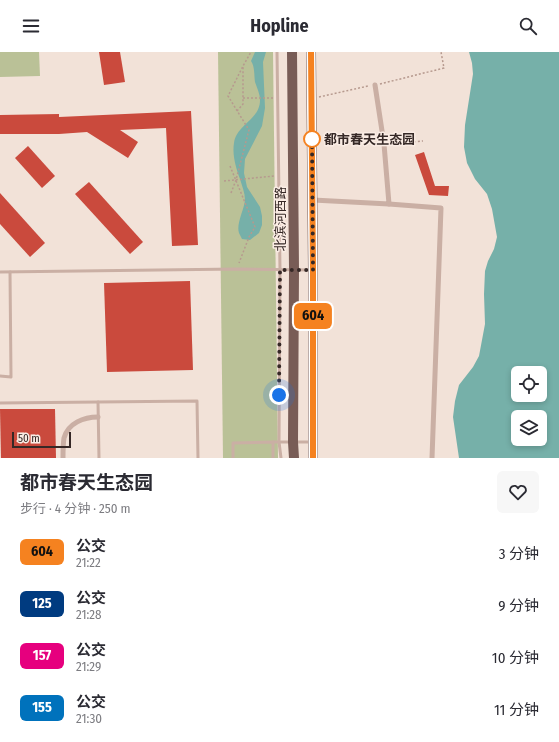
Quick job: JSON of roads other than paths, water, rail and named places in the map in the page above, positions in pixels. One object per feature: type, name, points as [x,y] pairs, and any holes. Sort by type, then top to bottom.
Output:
[{"type":"main road","name":"北滨河西路","points":[[292,52],[294,458]]},
{"type":"main road","points":[[311,52],[313,458]]},
{"type":"street","points":[[375,85],[384,144],[388,204]]},
{"type":"street","points":[[312,200],[441,208],[432,458]]},
{"type":"street","points":[[63,458],[64,437],[71,427],[81,420],[98,417]]},
{"type":"lane","points":[[277,52],[280,270],[279,442],[281,458]]},
{"type":"lane","points":[[0,272],[237,269],[313,270]]},
{"type":"lane","points":[[0,376],[11,377],[10,272]]},
{"type":"lane","points":[[0,403],[197,401],[198,458]]},
{"type":"lane","points":[[98,402],[99,458]]},
{"type":"lane","points":[[272,442],[273,458]]},
{"type":"lane","points":[[233,458],[233,443],[313,442]]},
{"type":"water","points":[[255,52],[266,52],[263,62],[265,108],[262,126],[245,159],[244,173],[247,187],[260,207],[262,225],[259,233],[250,240],[242,239],[238,229],[245,197],[235,161],[234,143],[239,131],[253,117],[259,107],[260,96],[255,82],[254,68],[251,61]]},
{"type":"water","points":[[469,52],[559,52],[559,458],[459,458],[453,417],[455,401],[459,385],[473,367],[479,356],[485,324],[485,271],[497,237],[492,209],[487,194],[475,179],[467,163],[464,147],[465,125],[473,74]]},
{"type":"place","name":"都市春天生态园","points":[[312,139]]}]
